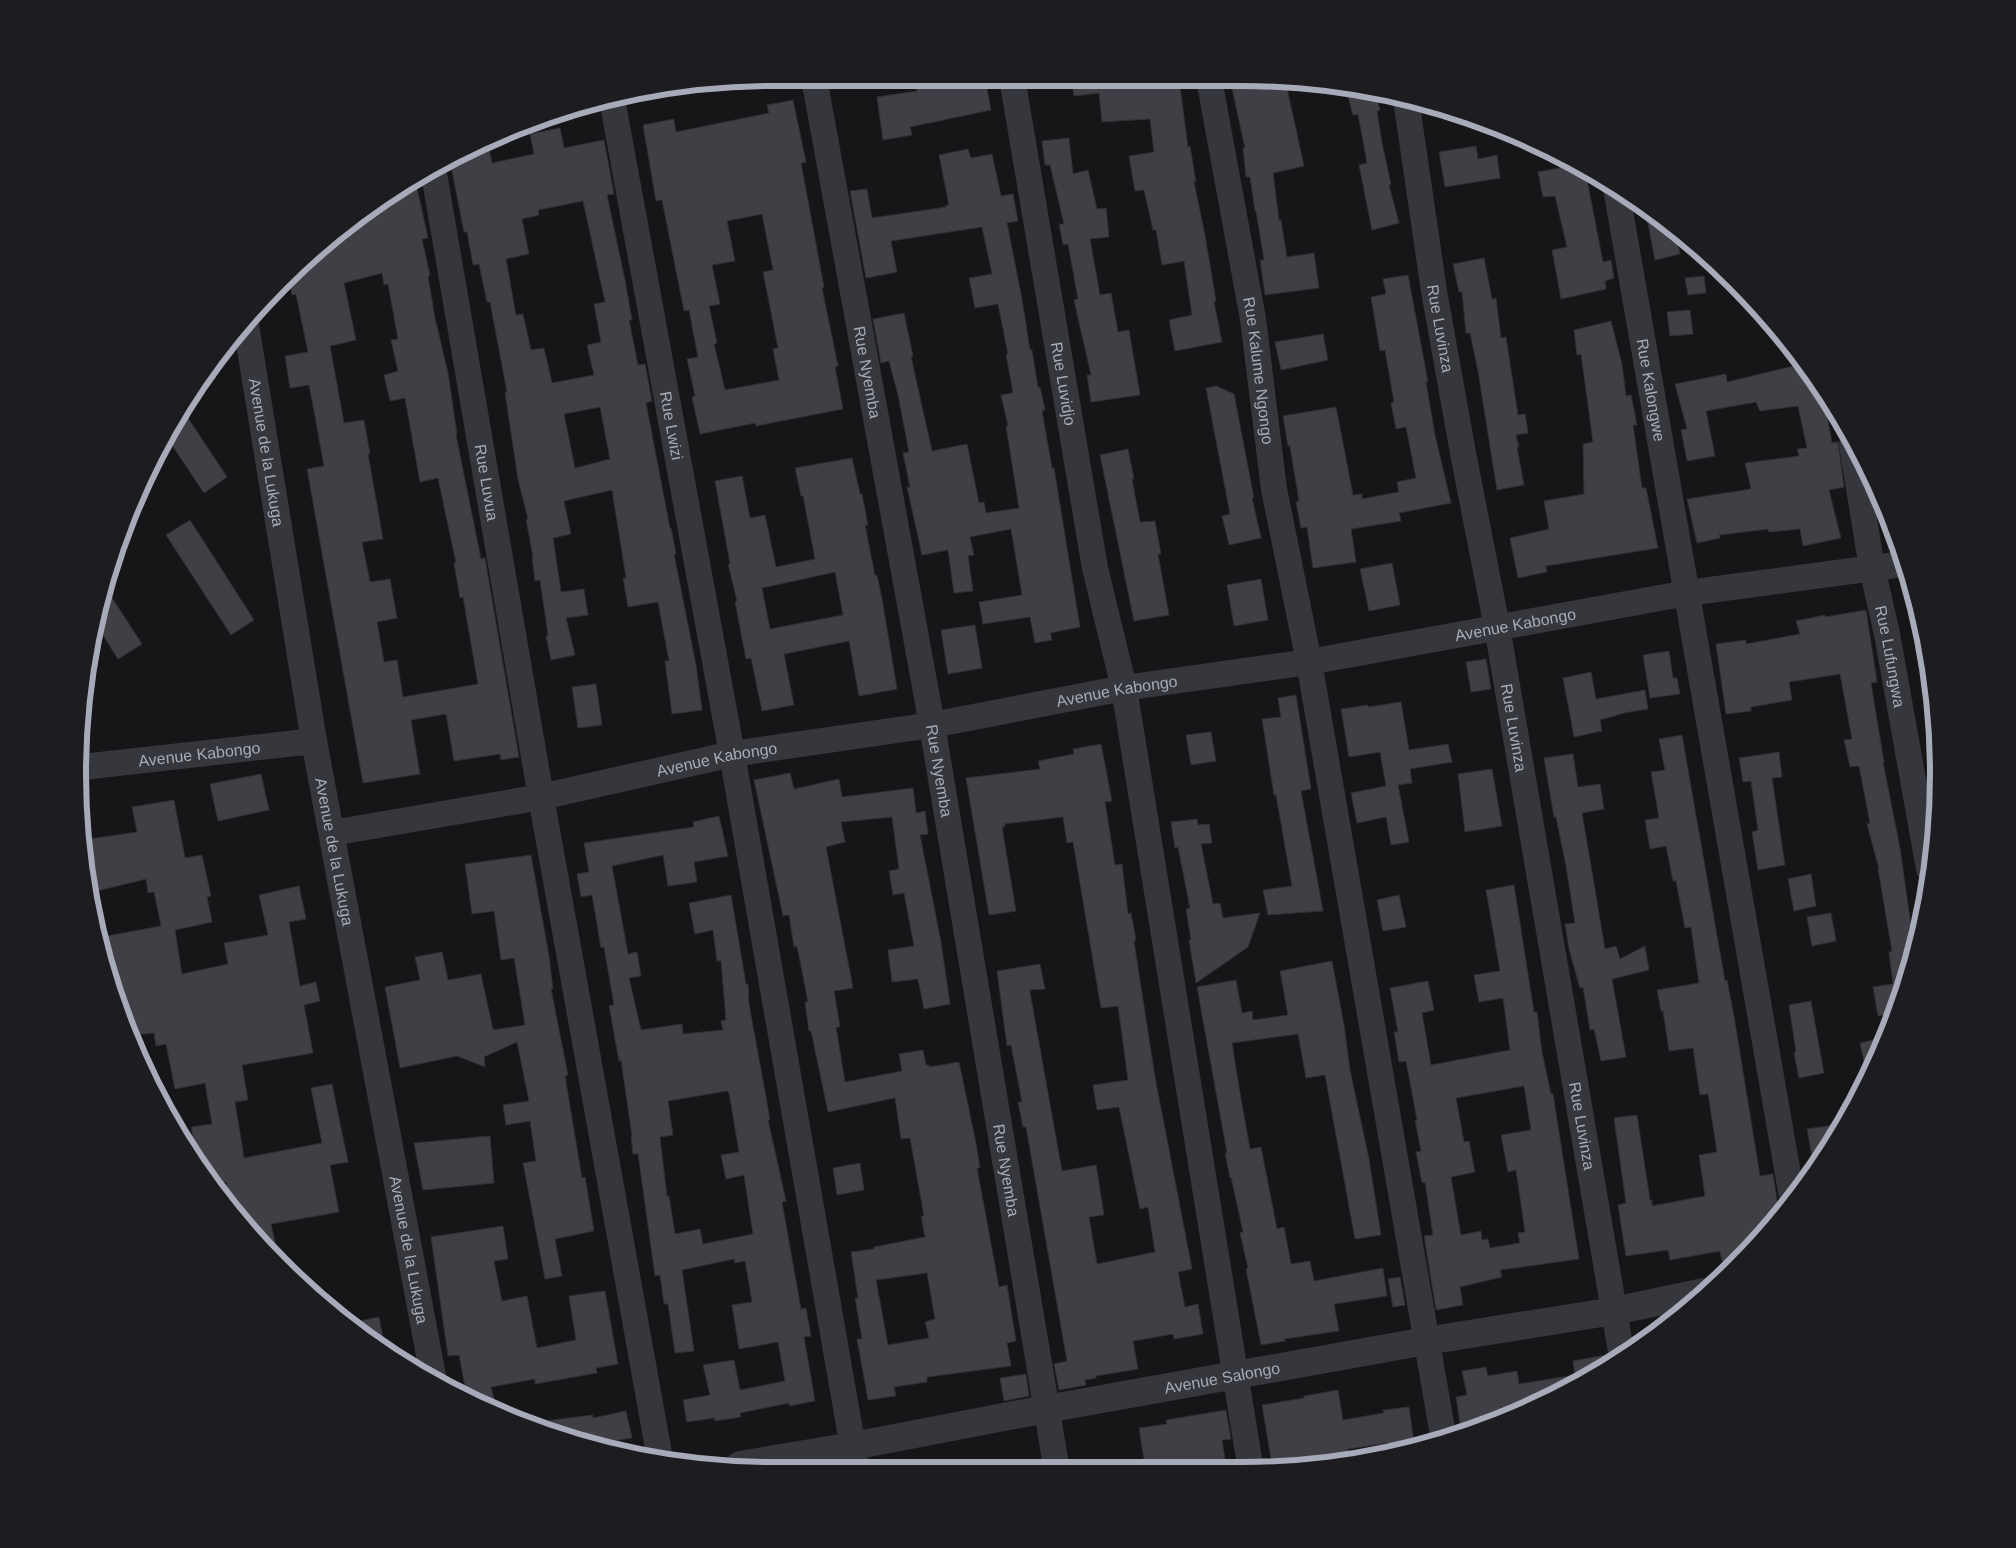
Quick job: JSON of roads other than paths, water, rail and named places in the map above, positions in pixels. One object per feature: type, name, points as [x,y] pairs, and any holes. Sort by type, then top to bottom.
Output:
[{"type":"street","name":"Rue Nyemba","points":[[815,86],[932,725],[1056,1462]]},
{"type":"street","name":"Rue Luvidjo","points":[[1013,86],[1095,568],[1124,688],[1249,1462]]},
{"type":"street","name":"Rue Kalume Ngongo","points":[[1210,86],[1253,319],[1274,489],[1309,662],[1442,1431]]},
{"type":"street","name":"Rue Lwizi","points":[[613,106],[732,754],[855,1455]]},
{"type":"street","name":"Rue Luvinza","points":[[1407,107],[1434,291],[1497,627],[1621,1348]]},
{"type":"street","name":"Rue Luvua","points":[[434,176],[541,796],[659,1452]]},
{"type":"street","name":"Rue Kalongwe","points":[[1618,198],[1791,1189]]},
{"type":"street","name":"Avenue de la Lukuga","points":[[247,332],[314,741],[432,1371]]},
{"type":"street","name":"Rue Lufungwa","points":[[1855,462],[1872,568],[1887,634],[1925,849]]},
{"type":"street","name":"Avenue Kabongo","points":[[332,833],[541,796],[732,754],[932,725],[1124,688],[1309,662],[1687,593],[1897,565]]},
{"type":"street","name":"Avenue Kabongo","points":[[86,767],[314,741]]},
{"type":"street","name":"Avenue Salongo","points":[[769,1462],[855,1455],[1046,1409],[1426,1341],[1614,1310],[1691,1295]]}]
